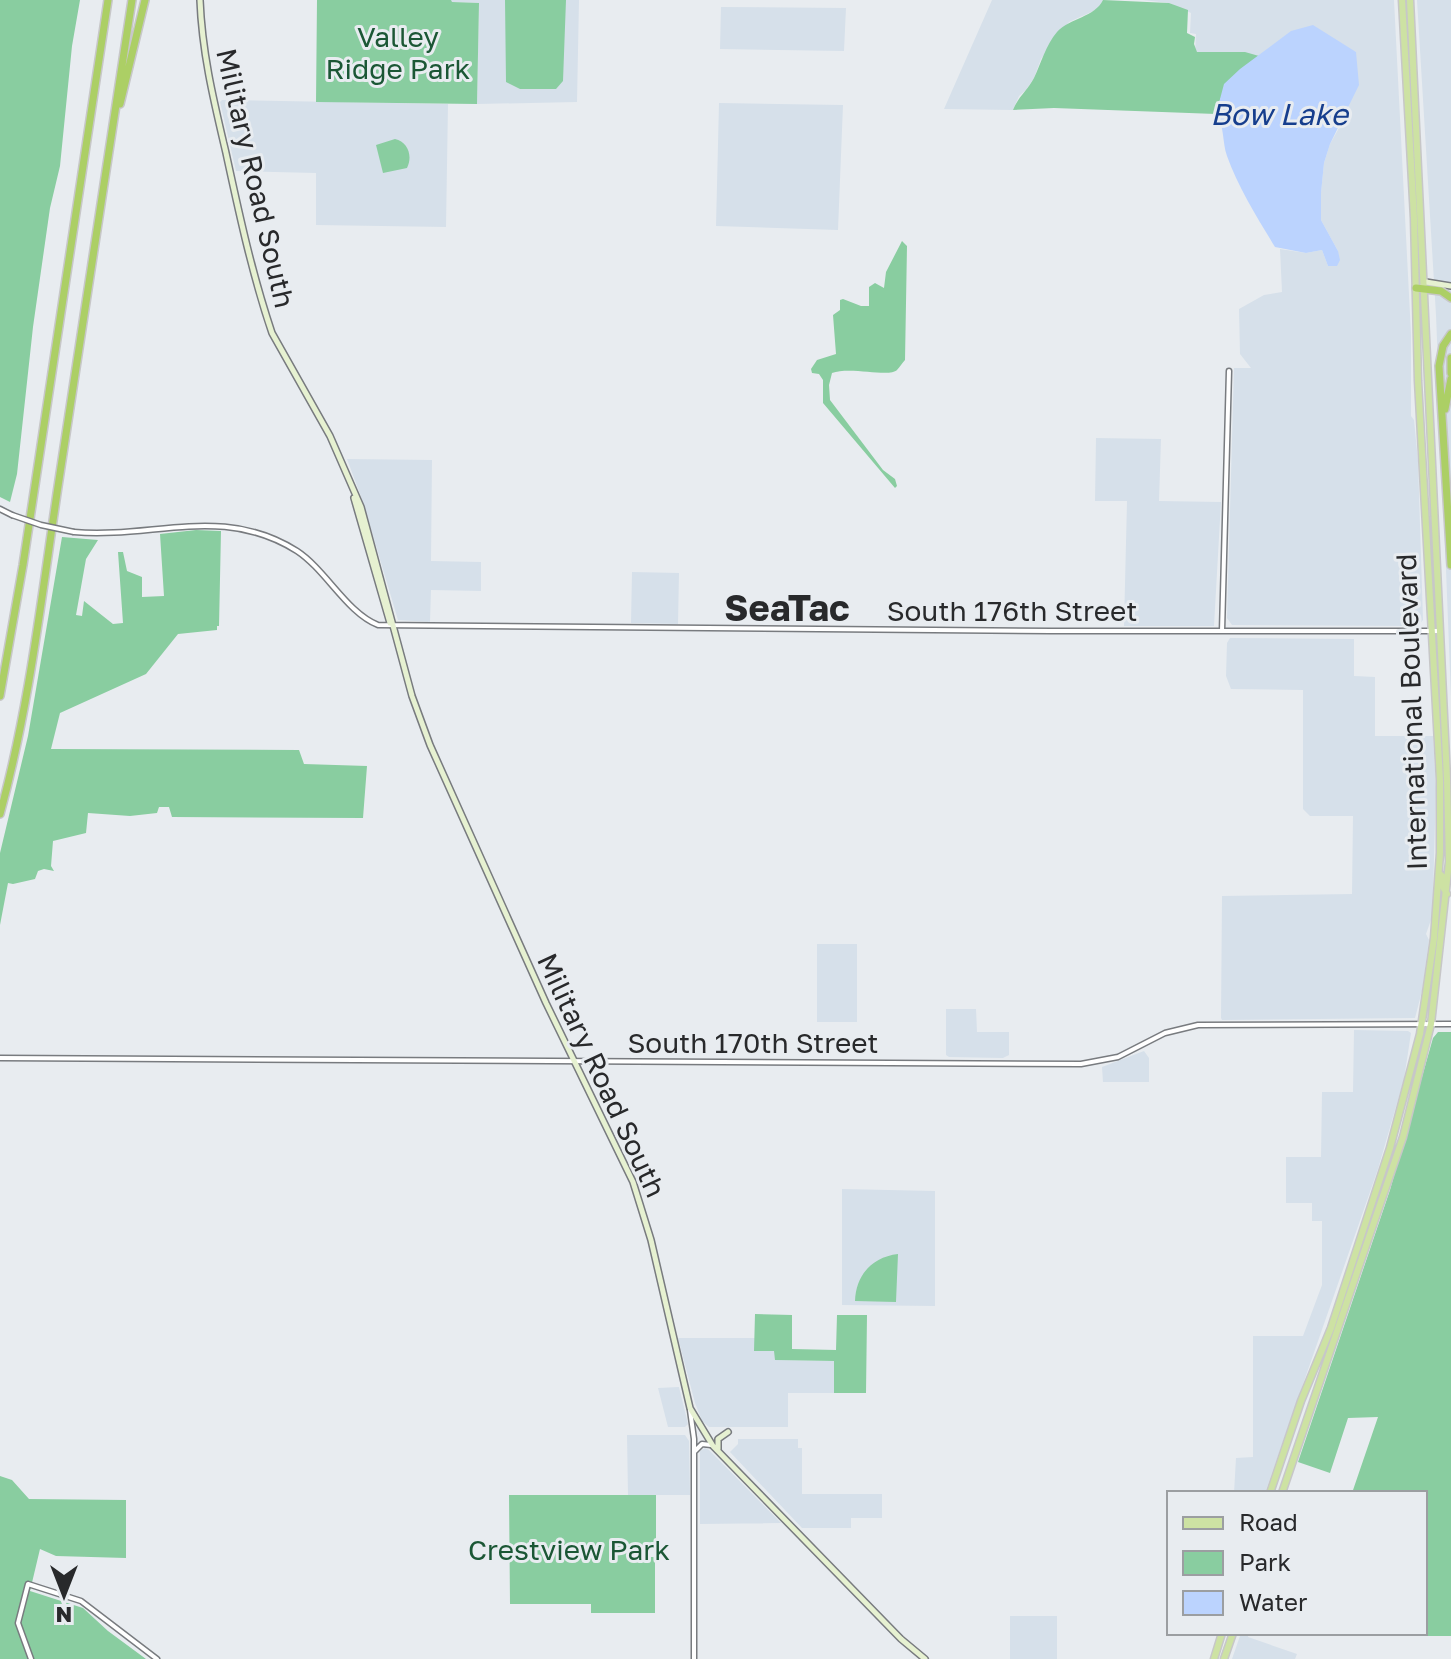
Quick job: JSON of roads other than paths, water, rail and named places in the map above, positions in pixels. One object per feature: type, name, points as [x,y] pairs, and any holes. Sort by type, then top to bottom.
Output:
[{"type":"highway","points":[[0,696],[23,565],[108,0]]},
{"type":"highway","points":[[0,814],[14,758],[35,642],[132,0]]},
{"type":"highway","points":[[112,137],[145,0]]},
{"type":"highway","points":[[1416,285],[1426,285],[1451,298]]},
{"type":"highway","points":[[1451,334],[1443,346],[1439,366],[1451,565]]},
{"type":"highway","points":[[1444,451],[1445,403],[1451,358]]},
{"type":"highway","points":[[1450,545],[1451,529]]},
{"type":"main road","name":"Military Road South","points":[[200,0],[210,84],[243,230],[272,333],[330,436],[361,507],[412,696],[430,745],[633,1182],[690,1408],[713,1446],[901,1639],[925,1659]]},
{"type":"main road","name":"International Boulevard","points":[[1283,1491],[1403,1137],[1431,1024],[1447,894],[1449,834],[1432,631],[1402,0]]},
{"type":"main road","name":"International Boulevard","points":[[1271,1491],[1301,1401],[1331,1328],[1398,1122],[1422,1024],[1434,938],[1444,780],[1426,285],[1410,0]]},
{"type":"main road","points":[[1426,285],[1451,286]]},
{"type":"main road","points":[[1427,536],[1431,534],[1434,517]]},
{"type":"main road","points":[[1427,536],[1432,537],[1435,546]]},
{"type":"main road","points":[[1439,873],[1443,877],[1443,891],[1447,894]]},
{"type":"main road","points":[[1370,1208],[1372,1229]]},
{"type":"main road","points":[[720,1453],[718,1439],[728,1432]]},
{"type":"main road","points":[[1214,1659],[1221,1635]]},
{"type":"main road","points":[[1224,1659],[1232,1635]]},
{"type":"street","points":[[1222,631],[1229,371]]},
{"type":"street","points":[[0,509],[41,525],[74,532],[101,534],[209,524],[246,528],[299,552],[362,617],[378,625],[392,626]]},
{"type":"street","name":"South 176th Street","points":[[392,626],[1440,631]]},
{"type":"street","name":"South 170th Street","points":[[0,1058],[1081,1064],[1118,1057],[1165,1033],[1198,1025],[1451,1024]]},
{"type":"street","points":[[690,1408],[694,1431],[694,1659]]},
{"type":"street","points":[[694,1453],[702,1444],[713,1446]]},
{"type":"street","points":[[31,1659],[18,1623],[28,1584],[81,1601],[157,1659]]},
{"type":"water","name":"Bow Lake","points":[[1313,25],[1356,52],[1359,85],[1330,144],[1324,163],[1321,193],[1321,220],[1338,251],[1340,260],[1337,266],[1328,266],[1322,250],[1306,253],[1275,247],[1232,168],[1216,114],[1224,84],[1240,69],[1291,31]]},
{"type":"district","name":"SeaTac","points":[[787,607]]},
{"type":"park label","name":"Valley Ridge Park","points":[[398,52]]},
{"type":"park label","name":"Crestview Park","points":[[569,1549]]}]
